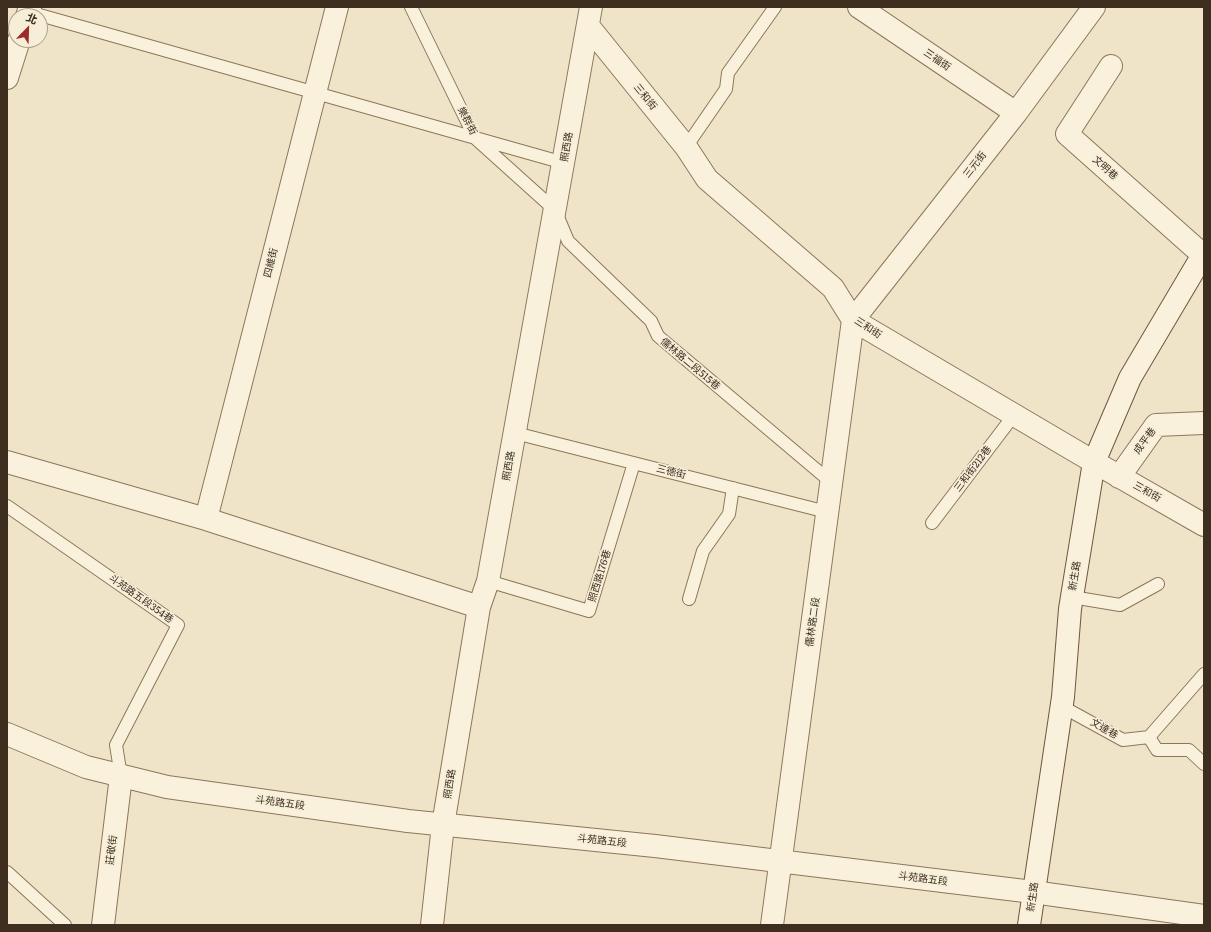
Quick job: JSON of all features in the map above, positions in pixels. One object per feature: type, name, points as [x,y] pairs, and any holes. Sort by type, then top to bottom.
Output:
[{"type":"street","name":"四維街","points":[[206,520],[337,7]]},
{"type":"street","name":"三福街","points":[[859,7],[1016,113]]},
{"type":"street","name":"三元街","points":[[853,320],[1016,113],[1094,7]]},
{"type":"street","name":"三和街","points":[[590,17],[686,148],[707,180],[833,288],[853,320],[1204,525]]},
{"type":"street","name":"照西路","points":[[432,925],[444,825],[479,607],[488,581],[590,17]]},
{"type":"street","points":[[7,78],[17,48]]},
{"type":"street","name":"文明巷","points":[[1111,66],[1067,134],[1203,254]]},
{"type":"street","name":"新生路","points":[[1029,925],[1062,706],[1072,597],[1094,462],[1130,378],[1203,254]]},
{"type":"street","name":"儒林路二段","points":[[772,925],[853,320]]},
{"type":"street","name":"成平巷","points":[[1119,476],[1156,425],[1204,423]]},
{"type":"street","points":[[7,462],[206,520],[479,607]]},
{"type":"street","name":"斗苑路五段","points":[[7,734],[86,767],[167,787],[444,825],[655,846],[1033,892],[1204,916]]},
{"type":"street","name":"莊敬街","points":[[103,925],[121,776]]},
{"type":"lane","name":"樂群街","points":[[411,7],[475,138],[555,210]]},
{"type":"lane","points":[[686,148],[726,89],[728,73],[775,7]]},
{"type":"lane","points":[[48,17],[564,163]]},
{"type":"lane","name":"儒林路二段515巷","points":[[555,210],[568,241],[651,322],[658,336],[831,482]]},
{"type":"lane","name":"三和街212巷","points":[[932,523],[1014,415]]},
{"type":"lane","name":"三德街","points":[[515,433],[827,512]]},
{"type":"lane","name":"照西路176巷","points":[[488,581],[589,611],[634,463]]},
{"type":"lane","points":[[689,599],[703,551],[729,514],[733,488]]},
{"type":"lane","name":"斗苑路五段354巷","points":[[7,506],[178,625],[116,745],[121,776]]},
{"type":"lane","points":[[1072,597],[1120,605],[1158,584]]},
{"type":"lane","points":[[1204,674],[1149,737],[1157,750],[1189,750],[1204,764]]},
{"type":"lane","name":"文達巷","points":[[1062,706],[1123,740],[1149,737]]},
{"type":"lane","points":[[7,872],[65,925]]}]
